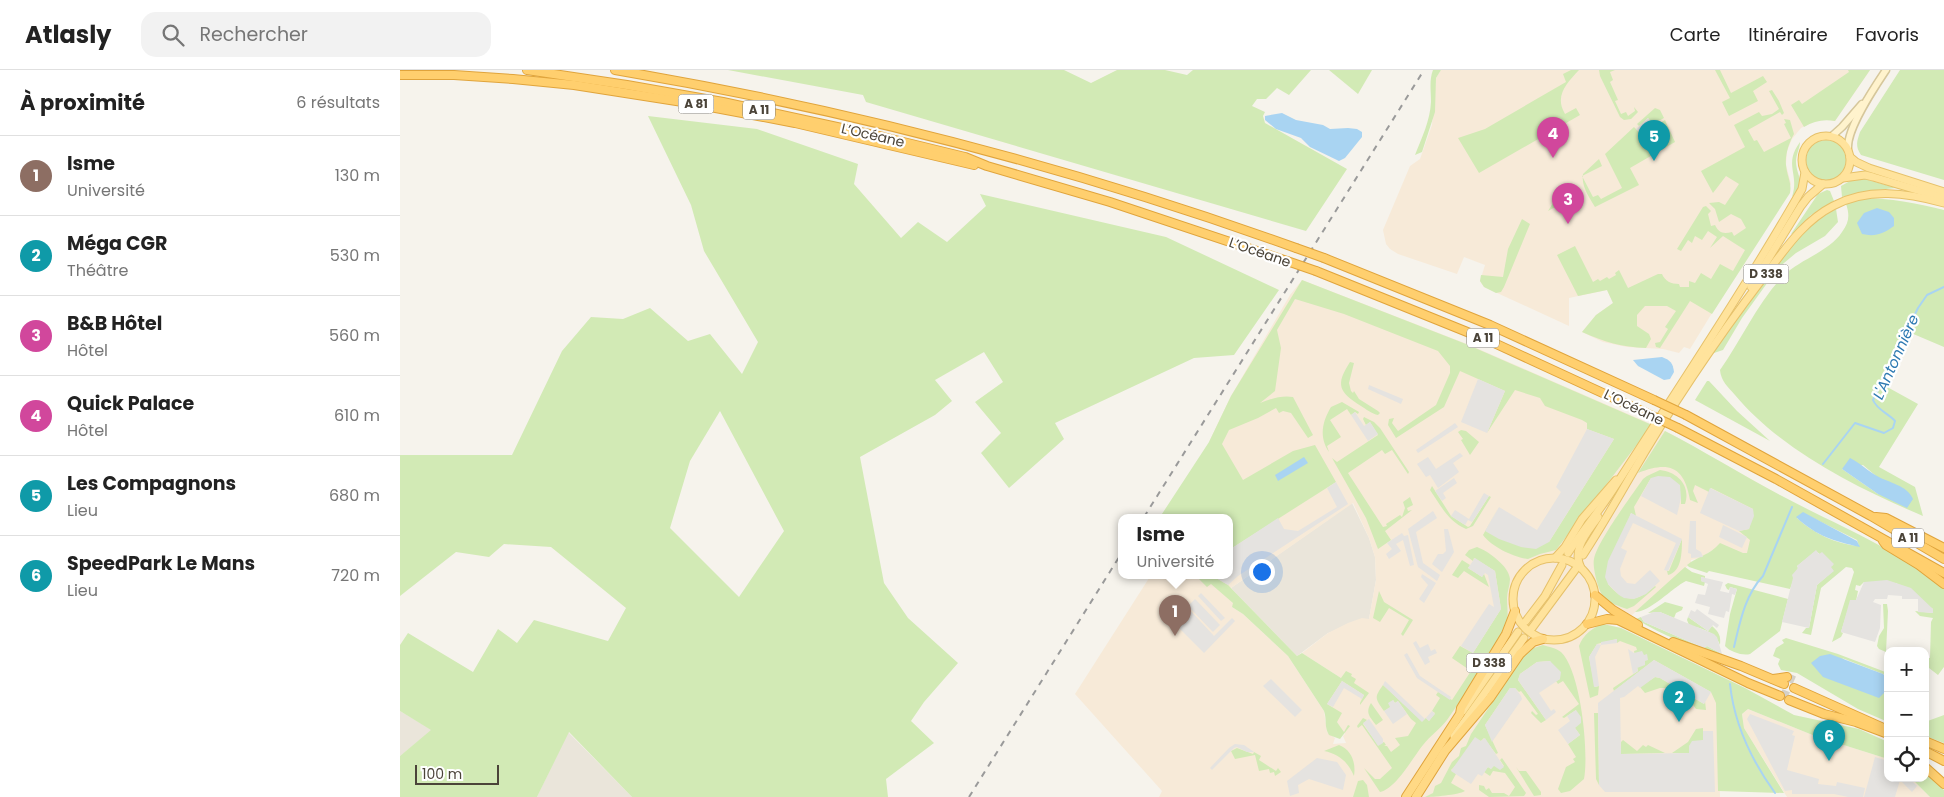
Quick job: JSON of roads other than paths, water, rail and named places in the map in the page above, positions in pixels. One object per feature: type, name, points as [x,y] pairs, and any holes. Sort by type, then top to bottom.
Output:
[{"type":"highway","name":"L’Océane","points":[[527,70],[627,85],[797,117],[965,157],[986,166],[1110,202],[1316,271],[1492,342],[1678,428],[1776,478],[1944,573]]},
{"type":"highway","name":"L’Océane","points":[[615,70],[804,106],[953,141],[1116,187],[1202,214],[1324,258],[1490,325],[1686,415],[1872,516],[1944,559]]},
{"type":"highway","name":"A 81","points":[[400,75],[454,75],[512,79],[689,103],[795,123],[963,163],[986,166]]},
{"type":"highway","points":[[1872,516],[1886,518],[1944,548]]},
{"type":"highway","points":[[1879,536],[1886,545],[1919,565],[1944,584]]},
{"type":"highway","points":[[1595,595],[1613,610],[1637,624],[1672,641],[1773,679],[1783,687],[1769,692]]},
{"type":"highway","name":"D 338","points":[[1406,797],[1460,714],[1461,708],[1506,634],[1515,611]]},
{"type":"highway","points":[[1587,624],[1607,619],[1618,620],[1769,692],[1778,701],[1800,705],[1824,714],[1884,729]]},
{"type":"highway","name":"D 338","points":[[1416,797],[1445,751],[1490,698],[1520,654],[1533,642],[1543,639]]},
{"type":"highway","points":[[1800,705],[1793,691],[1805,693],[1878,728],[1887,737]]},
{"type":"highway","points":[[1929,743],[1944,749]]},
{"type":"highway","points":[[1929,751],[1944,759]]},
{"type":"highway","points":[[1929,771],[1944,784]]},
{"type":"main road","points":[[1843,178],[1849,168],[1850,157],[1848,148],[1851,133],[1867,99],[1886,70]]},
{"type":"main road","points":[[1832,136],[1867,99]]},
{"type":"main road","points":[[1848,148],[1840,139],[1832,136],[1817,137],[1807,144],[1802,158],[1805,172],[1813,180],[1823,184],[1833,183],[1843,178],[1865,175],[1944,198]]},
{"type":"main road","points":[[1850,157],[1869,168],[1944,192]]},
{"type":"main road","name":"D 338","points":[[1583,570],[1578,558],[1580,543],[1618,490],[1739,294],[1802,190],[1805,172]]},
{"type":"main road","name":"D 338","points":[[1708,355],[1801,206],[1823,184]]},
{"type":"main road","name":"D 338","points":[[1568,553],[1628,473],[1744,302],[1791,240],[1806,224],[1824,211],[1850,198],[1883,193],[1911,195],[1944,203]]},
{"type":"main road","name":"D 338","points":[[1583,555],[1628,473]]},
{"type":"main road","name":"D 338","points":[[1554,558],[1565,548],[1582,519],[1628,473]]},
{"type":"main road","points":[[1554,558],[1569,561],[1583,570],[1590,579],[1595,595],[1594,610],[1587,624],[1578,633],[1567,638],[1553,640],[1543,639],[1525,628],[1515,611],[1514,593],[1520,576],[1535,563],[1554,558]]},
{"type":"main road","points":[[1526,621],[1545,596],[1562,565]]},
{"type":"main road","points":[[1532,628],[1574,570]]},
{"type":"main road","name":"D 338","points":[[1445,751],[1521,635],[1460,714]]},
{"type":"water","points":[[1282,113],[1296,120],[1323,125],[1330,129],[1357,129],[1362,132],[1362,137],[1345,158],[1339,161],[1310,147],[1301,138],[1276,129],[1265,120],[1265,116]]},
{"type":"water","points":[[1877,208],[1889,212],[1894,218],[1894,226],[1879,234],[1862,234],[1857,223],[1864,213]]},
{"type":"water","points":[[1662,357],[1673,366],[1674,372],[1670,379],[1664,380],[1638,366],[1633,360]]},
{"type":"water","points":[[1304,457],[1308,463],[1278,481],[1275,475]]},
{"type":"water","points":[[1850,458],[1877,476],[1907,490],[1913,499],[1907,508],[1878,494],[1842,469]]},
{"type":"water","points":[[1803,512],[1857,541],[1860,547],[1834,540],[1811,529],[1796,517]]},
{"type":"water","points":[[1830,654],[1883,674],[1884,693],[1879,698],[1823,677],[1811,663],[1820,656]]},
{"type":"waterway","name":"L'Antonnière","points":[[1823,464],[1855,423],[1884,433],[1893,428],[1895,421],[1877,406],[1873,400],[1918,308],[1927,295],[1944,287]]},
{"type":"waterway","name":"L'Antonnière","points":[[1734,647],[1747,600],[1763,576],[1792,507]]},
{"type":"waterway","name":"L'Antonnière","points":[[1730,684],[1735,713],[1745,741],[1775,793]]},
{"type":"tunnel","points":[[1787,677],[1796,681]]},
{"type":"tunnel","points":[[1781,693],[1791,697]]},
{"type":"railway","points":[[1146,514],[1424,70]]},
{"type":"railway","points":[[969,797],[1118,559]]},
{"type":"place","name":"Quick Palace","points":[[1553,158]]},
{"type":"place","name":"Les Compagnons","points":[[1654,161]]},
{"type":"place","name":"B&B Hôtel","points":[[1568,224]]},
{"type":"place","name":"Isme","points":[[1175,636]]},
{"type":"place","name":"Méga CGR","points":[[1679,722]]},
{"type":"place","name":"SpeedPark Le Mans","points":[[1829,761]]}]
